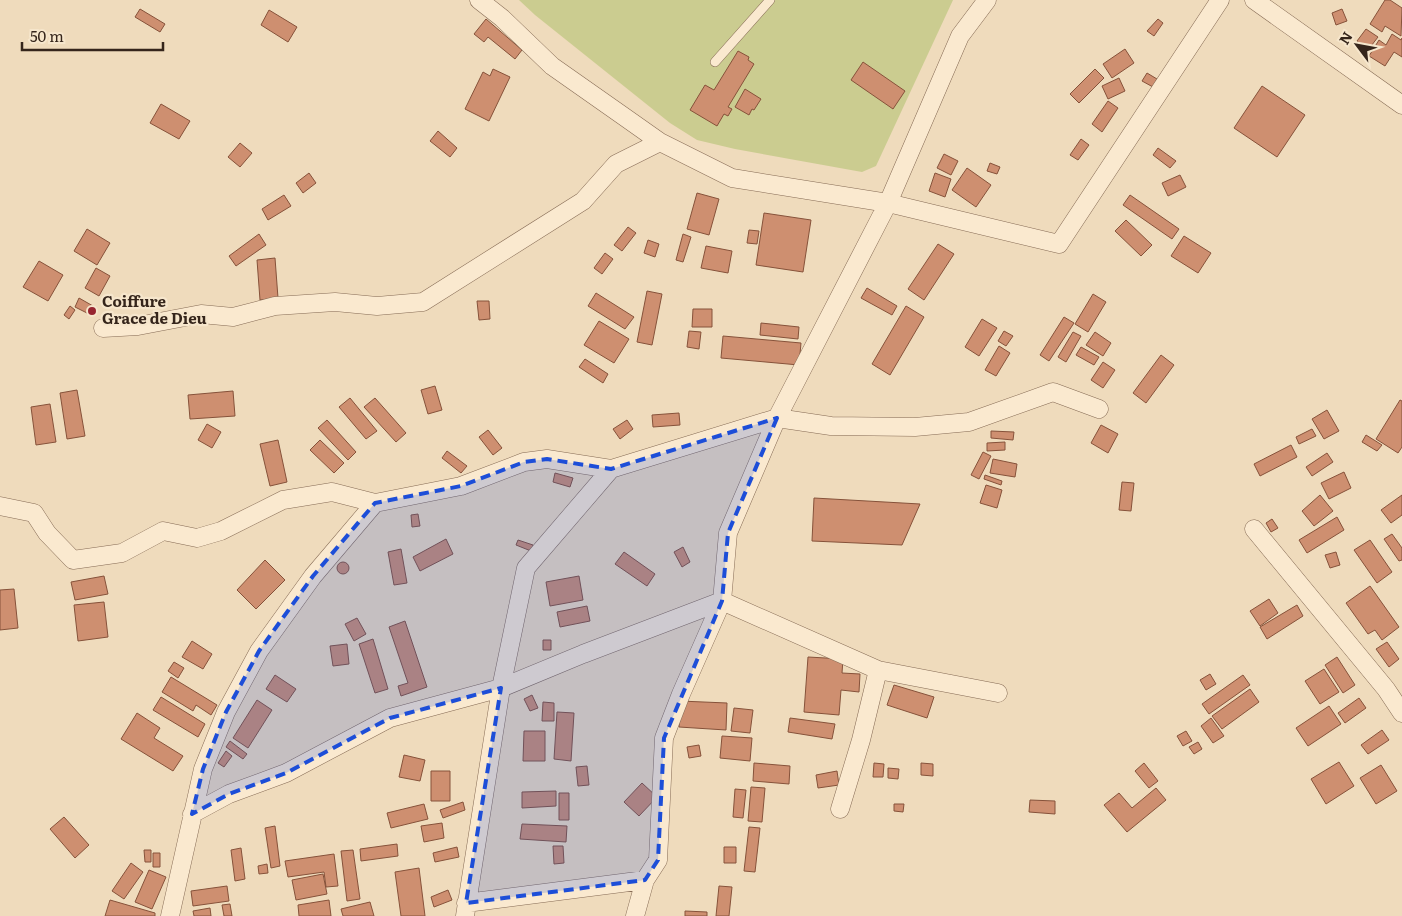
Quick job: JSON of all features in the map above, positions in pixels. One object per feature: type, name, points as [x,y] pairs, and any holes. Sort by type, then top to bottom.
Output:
[{"type":"street","points":[[479,0],[502,18],[552,66],[660,142],[732,178],[888,203],[1060,244],[1220,0]]},
{"type":"street","points":[[634,916],[645,880],[658,860],[664,738],[722,601],[728,533],[776,418],[888,203],[960,36],[987,0]]},
{"type":"street","points":[[1254,0],[1402,105]]},
{"type":"street","points":[[103,328],[138,326],[201,314],[233,317],[275,306],[335,302],[377,306],[423,302],[583,201],[616,164],[660,142]]},
{"type":"street","points":[[0,506],[34,513],[47,533],[73,560],[122,553],[163,531],[197,538],[221,531],[284,500],[332,492],[376,503],[461,486],[524,462],[547,459],[611,468],[776,418],[831,426],[915,427],[969,422],[1053,392],[1099,409]]},
{"type":"street","points":[[611,468],[526,568],[501,688],[465,909],[645,880]]},
{"type":"street","points":[[170,916],[192,814],[204,769],[226,712],[260,651],[313,576],[376,503]]},
{"type":"street","points":[[1254,529],[1386,689],[1402,713]]},
{"type":"street","points":[[192,814],[230,794],[286,774],[390,718],[501,688],[583,654],[722,601],[878,670],[998,693]]},
{"type":"street","points":[[840,809],[861,740],[878,670]]},
{"type":"lane","points":[[716,62],[770,0]]},
{"type":"highlighted area","points":[[777,418],[728,533],[722,601],[664,738],[658,860],[645,880],[466,903],[501,688],[390,718],[286,773],[229,794],[192,814],[203,769],[226,712],[259,651],[313,576],[375,503],[461,486],[524,462],[547,459],[611,469]]},
{"type":"green space","points":[[519,0],[953,0],[876,166],[862,172],[735,149],[697,140],[670,123],[535,15]]},
{"type":"building","points":[[1385,0],[1390,0],[1402,8],[1401,36],[1385,26],[1382,32],[1370,24]]},
{"type":"building","points":[[140,9],[165,24],[160,32],[135,17]]},
{"type":"building","points":[[1342,9],[1347,21],[1336,25],[1332,13]]},
{"type":"building","points":[[269,10],[297,27],[288,42],[261,25]]},
{"type":"building","points":[[486,19],[522,50],[515,59],[488,37],[484,42],[474,34]]},
{"type":"building","points":[[1158,19],[1163,23],[1154,36],[1147,31]]},
{"type":"building","points":[[1366,29],[1378,37],[1368,50],[1357,41]]},
{"type":"building","points":[[1392,34],[1401,40],[1402,38],[1402,57],[1394,52],[1385,66],[1369,56],[1379,40],[1386,45]]},
{"type":"building","points":[[1125,49],[1134,63],[1112,78],[1103,64]]},
{"type":"building","points":[[738,51],[749,57],[748,60],[754,64],[728,107],[732,109],[728,116],[724,114],[717,126],[690,110],[705,85],[714,90]]},
{"type":"building","points":[[863,62],[905,91],[893,109],[851,80]]},
{"type":"building","points":[[493,69],[510,77],[489,121],[465,109],[483,72],[490,76]]},
{"type":"building","points":[[1095,69],[1104,78],[1079,103],[1070,94]]},
{"type":"building","points":[[1147,73],[1157,79],[1153,87],[1142,81]]},
{"type":"building","points":[[1119,78],[1125,91],[1108,99],[1102,86]]},
{"type":"building","points":[[1262,86],[1305,115],[1277,157],[1234,128]]},
{"type":"building","points":[[745,89],[761,99],[749,115],[735,107]]},
{"type":"building","points":[[1108,101],[1118,108],[1102,132],[1092,124]]},
{"type":"building","points":[[161,104],[190,121],[179,139],[150,123]]},
{"type":"building","points":[[438,131],[457,148],[450,157],[430,141]]},
{"type":"building","points":[[1081,139],[1089,145],[1078,160],[1070,155]]},
{"type":"building","points":[[240,143],[252,153],[240,167],[228,157]]},
{"type":"building","points":[[1158,148],[1176,161],[1170,168],[1153,155]]},
{"type":"building","points":[[944,154],[958,161],[951,175],[937,168]]},
{"type":"building","points":[[990,163],[1000,167],[997,174],[987,171]]},
{"type":"building","points":[[967,168],[991,185],[976,207],[952,190]]},
{"type":"building","points":[[309,173],[316,183],[303,193],[296,183]]},
{"type":"building","points":[[935,173],[951,179],[945,197],[929,191]]},
{"type":"building","points":[[1180,175],[1186,187],[1168,196],[1162,183]]},
{"type":"building","points":[[697,193],[719,199],[709,235],[687,229]]},
{"type":"building","points":[[284,195],[291,206],[268,220],[262,209]]},
{"type":"building","points":[[1130,195],[1179,229],[1172,239],[1123,205]]},
{"type":"building","points":[[764,213],[811,220],[803,272],[756,265]]},
{"type":"building","points":[[1126,220],[1152,245],[1141,256],[1115,231]]},
{"type":"building","points":[[628,227],[636,233],[622,251],[614,245]]},
{"type":"building","points":[[87,229],[110,243],[97,265],[74,251]]},
{"type":"building","points":[[749,230],[759,231],[757,244],[747,243]]},
{"type":"building","points":[[259,234],[266,245],[236,266],[229,256]]},
{"type":"building","points":[[683,234],[691,237],[683,262],[676,260]]},
{"type":"building","points":[[1184,236],[1211,253],[1198,273],[1171,256]]},
{"type":"building","points":[[648,240],[659,244],[655,257],[644,253]]},
{"type":"building","points":[[938,244],[954,254],[924,300],[908,289]]},
{"type":"building","points":[[706,246],[732,251],[728,273],[701,268]]},
{"type":"building","points":[[605,253],[613,259],[602,274],[594,268]]},
{"type":"building","points":[[275,258],[278,298],[260,300],[257,260]]},
{"type":"building","points":[[39,261],[63,275],[48,301],[23,287]]},
{"type":"building","points":[[96,268],[110,276],[99,296],[85,288]]},
{"type":"building","points":[[867,288],[897,306],[892,315],[861,298]]},
{"type":"building","points":[[647,291],[662,294],[652,345],[637,342]]},
{"type":"building","points":[[596,293],[634,317],[625,329],[588,306]]},
{"type":"building","points":[[1093,294],[1106,302],[1088,332],[1075,324]]},
{"type":"building","points":[[79,298],[93,306],[89,314],[75,307]]},
{"type":"building","points":[[477,301],[489,301],[490,319],[479,320]]},
{"type":"building","points":[[70,306],[75,310],[69,319],[64,315]]},
{"type":"building","points":[[906,306],[924,317],[890,375],[872,364]]},
{"type":"building","points":[[693,309],[712,309],[712,327],[692,327]]},
{"type":"building","points":[[1064,317],[1074,323],[1049,361],[1040,355]]},
{"type":"building","points":[[982,319],[997,328],[979,356],[965,347]]},
{"type":"building","points":[[599,321],[629,339],[614,363],[584,345]]},
{"type":"building","points":[[761,323],[799,327],[798,339],[760,335]]},
{"type":"building","points":[[689,331],[701,332],[699,349],[687,347]]},
{"type":"building","points":[[1004,331],[1013,336],[1006,346],[998,341]]},
{"type":"building","points":[[1073,332],[1081,336],[1066,362],[1058,357]]},
{"type":"building","points":[[1095,332],[1111,343],[1103,356],[1086,345]]},
{"type":"building","points":[[723,336],[801,343],[799,365],[721,358]]},
{"type":"building","points":[[999,346],[1010,353],[996,376],[985,370]]},
{"type":"building","points":[[1081,347],[1099,357],[1094,365],[1076,355]]},
{"type":"building","points":[[1161,355],[1174,365],[1146,403],[1133,393]]},
{"type":"building","points":[[585,359],[608,374],[603,383],[579,367]]},
{"type":"building","points":[[1103,362],[1115,370],[1103,388],[1091,380]]},
{"type":"building","points":[[435,386],[442,410],[428,414],[421,390]]},
{"type":"building","points":[[77,390],[85,436],[67,439],[60,393]]},
{"type":"building","points":[[233,391],[235,416],[190,419],[188,395]]},
{"type":"building","points":[[350,398],[377,431],[366,439],[339,407]]},
{"type":"building","points":[[375,398],[406,433],[396,442],[364,407]]},
{"type":"building","points":[[1400,400],[1402,401],[1402,447],[1398,453],[1376,439]]},
{"type":"building","points":[[50,404],[56,442],[36,445],[31,407]]},
{"type":"building","points":[[1327,410],[1339,431],[1324,439],[1312,419]]},
{"type":"building","points":[[679,413],[680,425],[653,427],[652,415]]},
{"type":"building","points":[[327,420],[356,452],[348,460],[318,428]]},
{"type":"building","points":[[627,420],[633,429],[620,439],[613,429]]},
{"type":"building","points":[[207,424],[221,432],[212,448],[198,440]]},
{"type":"building","points":[[1101,425],[1118,434],[1108,453],[1091,443]]},
{"type":"building","points":[[1312,429],[1316,436],[1299,444],[1296,437]]},
{"type":"building","points":[[488,430],[502,448],[493,455],[479,437]]},
{"type":"building","points":[[991,431],[1014,432],[1013,440],[991,438]]},
{"type":"building","points":[[1366,435],[1382,445],[1377,451],[1362,442]]},
{"type":"building","points":[[278,440],[287,482],[270,486],[260,444]]},
{"type":"building","points":[[320,440],[344,463],[334,473],[310,450]]},
{"type":"building","points":[[1005,442],[1005,450],[987,451],[987,443]]},
{"type":"building","points":[[1291,445],[1297,457],[1260,476],[1254,464]]},
{"type":"building","points":[[447,451],[467,466],[461,473],[442,458]]},
{"type":"building","points":[[983,452],[991,456],[979,479],[971,475]]},
{"type":"building","points":[[1327,453],[1333,462],[1312,476],[1306,467]]},
{"type":"building","points":[[993,459],[1017,464],[1015,477],[990,473]]},
{"type":"building","points":[[1344,472],[1351,488],[1329,499],[1321,483]]},
{"type":"building","points":[[555,473],[573,478],[570,487],[553,482]]},
{"type":"building","points":[[985,475],[1002,481],[1001,485],[984,479]]},
{"type":"building","points":[[1122,482],[1134,483],[1131,511],[1119,510]]},
{"type":"building","points":[[986,485],[1002,490],[997,508],[980,503]]},
{"type":"building","points":[[1320,495],[1333,511],[1314,526],[1302,511]]},
{"type":"building","points":[[1402,495],[1402,515],[1391,523],[1381,510]]},
{"type":"building","points":[[814,498],[920,504],[902,545],[812,541]]},
{"type":"building","points":[[418,514],[420,526],[412,527],[411,515]]},
{"type":"building","points":[[1337,517],[1344,530],[1307,553],[1299,540]]},
{"type":"building","points":[[1272,519],[1278,528],[1271,532],[1266,523]]},
{"type":"building","points":[[1392,534],[1402,548],[1402,560],[1399,561],[1384,539]]},
{"type":"building","points":[[446,539],[453,554],[420,571],[413,557]]},
{"type":"building","points":[[518,540],[533,545],[531,551],[516,545]]},
{"type":"building","points":[[1370,540],[1392,572],[1377,583],[1354,550]]},
{"type":"building","points":[[683,547],[690,562],[682,567],[674,552]]},
{"type":"building","points":[[401,549],[407,583],[394,585],[388,552]]},
{"type":"building","points":[[624,552],[655,574],[647,586],[615,564]]},
{"type":"building","points":[[1336,552],[1340,565],[1330,568],[1325,555]]},
{"type":"building","points":[[265,560],[285,580],[256,609],[237,590]]},
{"type":"building","points":[[341,562],[345,562],[349,568],[345,574],[341,574],[337,570],[337,566]]},
{"type":"building","points":[[104,576],[108,594],[75,600],[71,582]]},
{"type":"building","points":[[579,576],[583,600],[550,606],[546,582]]},
{"type":"building","points":[[1370,586],[1399,627],[1382,640],[1375,630],[1368,634],[1346,603]]},
{"type":"building","points":[[14,589],[18,628],[0,630],[0,590]]},
{"type":"building","points":[[1269,599],[1278,613],[1260,626],[1250,611]]},
{"type":"building","points":[[104,602],[108,637],[78,641],[74,605]]},
{"type":"building","points":[[1297,605],[1303,616],[1267,639],[1260,627]]},
{"type":"building","points":[[587,606],[590,621],[560,627],[557,612]]},
{"type":"building","points":[[357,618],[366,634],[354,641],[345,624]]},
{"type":"building","points":[[405,621],[427,687],[401,696],[398,686],[408,683],[389,627]]},
{"type":"building","points":[[373,639],[388,689],[375,693],[359,644]]},
{"type":"building","points":[[543,640],[551,640],[551,650],[543,650]]},
{"type":"building","points":[[192,641],[212,654],[203,669],[182,657]]},
{"type":"building","points":[[1387,642],[1399,659],[1389,667],[1376,649]]},
{"type":"building","points":[[347,644],[349,664],[333,666],[330,646]]},
{"type":"building","points":[[808,657],[843,659],[842,673],[860,674],[859,692],[841,690],[839,715],[804,712]]},
{"type":"building","points":[[1337,657],[1355,685],[1343,693],[1325,665]]},
{"type":"building","points":[[174,662],[184,668],[178,678],[168,671]]},
{"type":"building","points":[[1324,669],[1339,692],[1320,704],[1305,681]]},
{"type":"building","points":[[1210,674],[1216,684],[1206,690],[1200,680]]},
{"type":"building","points":[[275,675],[296,689],[287,702],[266,689]]},
{"type":"building","points":[[1243,675],[1250,685],[1209,714],[1202,704]]},
{"type":"building","points":[[171,677],[217,705],[211,715],[196,705],[193,711],[162,692]]},
{"type":"building","points":[[894,685],[934,697],[927,718],[887,705]]},
{"type":"building","points":[[1250,689],[1259,702],[1222,729],[1212,716]]},
{"type":"building","points":[[532,695],[538,708],[530,711],[524,699]]},
{"type":"building","points":[[161,697],[205,724],[198,737],[153,710]]},
{"type":"building","points":[[1359,698],[1366,708],[1345,723],[1338,713]]},
{"type":"building","points":[[257,700],[272,710],[248,748],[233,738]]},
{"type":"building","points":[[680,701],[727,703],[726,730],[679,727]]},
{"type":"building","points":[[543,702],[554,703],[554,721],[542,721]]},
{"type":"building","points":[[1329,706],[1341,724],[1308,746],[1296,728]]},
{"type":"building","points":[[734,708],[753,710],[750,733],[731,731]]},
{"type":"building","points":[[557,712],[574,713],[571,761],[554,759]]},
{"type":"building","points":[[137,713],[160,728],[154,738],[183,756],[173,771],[121,739]]},
{"type":"building","points":[[790,718],[835,724],[832,739],[788,732]]},
{"type":"building","points":[[1211,718],[1224,736],[1213,743],[1201,726]]},
{"type":"building","points":[[1382,730],[1389,740],[1368,754],[1361,745]]},
{"type":"building","points":[[524,731],[545,731],[545,761],[523,761]]},
{"type":"building","points":[[1186,731],[1192,741],[1183,746],[1177,736]]},
{"type":"building","points":[[722,736],[752,738],[750,761],[720,758]]},
{"type":"building","points":[[230,741],[247,754],[243,759],[226,747]]},
{"type":"building","points":[[1198,742],[1202,749],[1194,754],[1189,747]]},
{"type":"building","points":[[699,745],[701,756],[689,758],[687,747]]},
{"type":"building","points":[[226,751],[232,756],[224,767],[218,763]]},
{"type":"building","points":[[404,755],[425,760],[420,781],[399,777]]},
{"type":"building","points":[[1339,762],[1354,786],[1326,804],[1311,779]]},
{"type":"building","points":[[754,763],[790,766],[789,784],[753,781]]},
{"type":"building","points":[[874,763],[884,764],[883,777],[873,777]]},
{"type":"building","points":[[921,763],[933,764],[933,776],[921,775]]},
{"type":"building","points":[[1144,763],[1158,781],[1149,788],[1135,771]]},
{"type":"building","points":[[1381,765],[1397,791],[1376,804],[1360,778]]},
{"type":"building","points":[[587,766],[589,785],[578,786],[576,767]]},
{"type":"building","points":[[888,768],[899,769],[898,779],[888,778]]},
{"type":"building","points":[[431,771],[450,771],[450,801],[431,801]]},
{"type":"building","points":[[837,771],[839,785],[818,788],[816,775]]},
{"type":"building","points":[[642,783],[657,797],[639,816],[624,802]]},
{"type":"building","points":[[751,787],[765,788],[762,822],[748,821]]},
{"type":"building","points":[[1156,788],[1166,800],[1127,832],[1104,805],[1119,793],[1132,808]]},
{"type":"building","points":[[735,789],[746,790],[743,818],[733,817]]},
{"type":"building","points":[[556,791],[556,806],[522,808],[522,792]]},
{"type":"building","points":[[559,793],[569,793],[569,820],[559,820]]},
{"type":"building","points":[[1030,800],[1055,801],[1055,814],[1029,812]]},
{"type":"building","points":[[463,802],[465,810],[443,818],[440,810]]},
{"type":"building","points":[[424,804],[428,819],[391,828],[387,813]]},
{"type":"building","points":[[894,804],[904,804],[903,812],[894,811]]},
{"type":"building","points":[[64,817],[89,845],[75,858],[50,829]]},
{"type":"building","points":[[442,823],[444,838],[424,842],[421,826]]},
{"type":"building","points":[[522,824],[567,826],[566,842],[520,839]]},
{"type":"building","points":[[275,826],[280,866],[271,868],[265,828]]},
{"type":"building","points":[[749,827],[760,828],[755,872],[744,871]]},
{"type":"building","points":[[397,844],[398,856],[361,861],[360,849]]},
{"type":"building","points":[[553,846],[563,846],[564,863],[554,864]]},
{"type":"building","points":[[457,847],[459,857],[435,862],[433,853]]},
{"type":"building","points":[[724,847],[736,847],[736,863],[724,863]]},
{"type":"building","points":[[241,848],[245,879],[235,881],[231,850]]},
{"type":"building","points":[[144,850],[151,850],[151,862],[145,862]]},
{"type":"building","points":[[353,850],[360,899],[347,901],[341,851]]},
{"type":"building","points":[[153,853],[160,853],[160,867],[153,867]]},
{"type":"building","points":[[334,854],[338,886],[326,887],[324,872],[288,877],[285,861]]},
{"type":"building","points":[[131,863],[143,872],[124,899],[112,891]]},
{"type":"building","points":[[267,864],[268,873],[259,874],[258,866]]},
{"type":"building","points":[[419,868],[425,916],[401,916],[395,872]]},
{"type":"building","points":[[149,870],[166,877],[152,909],[135,902]]},
{"type":"building","points":[[323,874],[327,894],[296,900],[292,880]]},
{"type":"building","points":[[227,886],[229,901],[193,906],[191,891]]},
{"type":"building","points":[[719,886],[732,887],[729,916],[716,916]]},
{"type":"building","points":[[448,890],[452,900],[434,907],[431,897]]},
{"type":"building","points":[[110,900],[155,913],[155,916],[105,916]]},
{"type":"building","points":[[329,900],[331,916],[299,916],[298,905]]},
{"type":"building","points":[[370,902],[374,916],[343,916],[341,909]]},
{"type":"building","points":[[230,904],[232,916],[224,916],[222,905]]},
{"type":"building","points":[[210,908],[211,916],[194,916],[193,911]]},
{"type":"building","points":[[685,911],[707,912],[707,916],[685,916]]},
{"type":"place","name":"Coiffure Grace de Dieu","points":[[92,311]]}]
